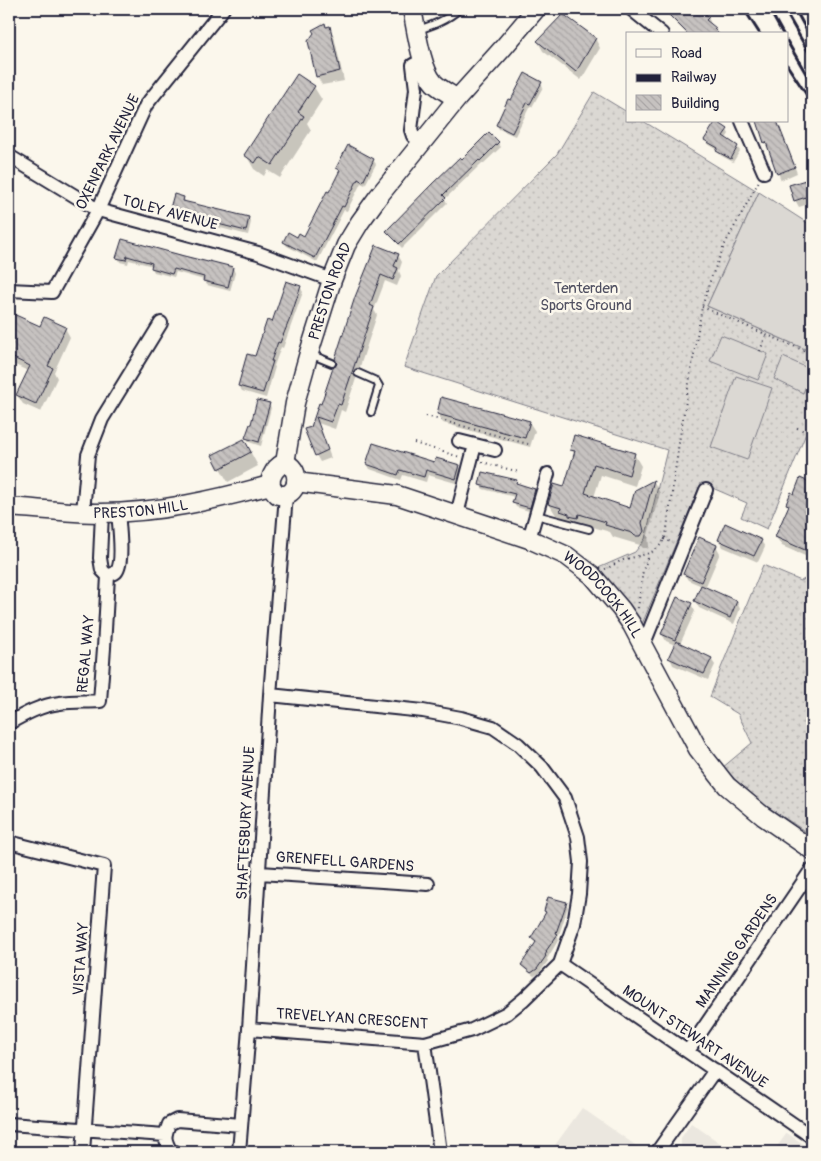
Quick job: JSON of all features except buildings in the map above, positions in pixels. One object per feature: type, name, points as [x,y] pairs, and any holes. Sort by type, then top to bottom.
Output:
[{"type":"street","name":"OXENPARK AVENUE","points":[[9,290],[52,292],[98,210],[146,105],[223,9]]},
{"type":"street","points":[[412,9],[423,60],[428,72],[434,83],[457,99]]},
{"type":"street","name":"PRESTON ROAD","points":[[285,463],[295,403],[332,280],[346,244],[360,222],[457,99],[536,9]]},
{"type":"street","points":[[631,9],[644,13],[660,32]]},
{"type":"street","points":[[423,60],[413,65],[416,90],[411,130],[413,136],[423,142]]},
{"type":"street","points":[[416,90],[434,83]]},
{"type":"street","points":[[742,122],[764,172]]},
{"type":"street","name":"TOLEY AVENUE","points":[[9,156],[98,210],[258,253],[332,280]]},
{"type":"street","points":[[83,512],[88,456],[102,420],[161,322]]},
{"type":"street","points":[[459,441],[496,450]]},
{"type":"street","points":[[457,514],[475,445]]},
{"type":"street","points":[[281,464],[291,465],[296,472],[291,488],[278,495],[270,485],[272,477],[281,464]]},
{"type":"street","points":[[529,539],[548,474]]},
{"type":"street","name":"PRESTON HILL","points":[[9,507],[110,512],[179,506],[226,497],[270,485]]},
{"type":"street","name":"WOODCOCK HILL","points":[[291,488],[397,494],[529,539],[567,556],[592,575],[621,609],[632,625],[698,749],[727,786],[763,816],[812,850]]},
{"type":"street","name":"SHAFTESBURY AVENUE","points":[[239,1152],[260,873],[270,695],[291,488]]},
{"type":"street","points":[[643,646],[706,490]]},
{"type":"street","name":"REGAL WAY","points":[[108,576],[116,571],[120,563],[120,542],[110,512]]},
{"type":"street","name":"REGAL WAY","points":[[9,723],[46,706],[60,703],[100,701],[108,576],[102,570],[100,558],[110,512]]},
{"type":"street","name":"TREVELYAN CRESCENT","points":[[249,1029],[425,1043],[472,1030],[506,1013],[524,1000],[560,964],[574,924],[579,894],[580,862],[578,837],[565,798],[542,767],[518,744],[493,727],[423,711],[270,695]]},
{"type":"street","name":"VISTA WAY","points":[[9,842],[104,866],[83,1152]]},
{"type":"street","name":"MANNING GARDENS","points":[[688,1051],[812,869]]},
{"type":"street","name":"GRENFELL GARDENS","points":[[260,873],[428,884]]},
{"type":"street","name":"MOUNT STEWART AVENUE","points":[[560,964],[812,1137]]},
{"type":"street","points":[[425,1043],[440,1152]]},
{"type":"street","points":[[657,1152],[715,1070]]},
{"type":"street","points":[[175,1152],[172,1152],[168,1146],[165,1135],[169,1124],[177,1120],[241,1125]]},
{"type":"street","points":[[9,1124],[165,1135]]},
{"type":"lane","points":[[416,30],[435,24],[453,15],[460,9]]},
{"type":"lane","points":[[309,354],[332,363]]},
{"type":"lane","points":[[358,373],[376,381],[379,386],[371,412]]},
{"type":"lane","points":[[536,515],[589,529]]},
{"type":"path","points":[[592,575],[621,561],[659,548],[666,535],[702,307],[724,246],[764,172]]},
{"type":"path","points":[[702,307],[812,354]]},
{"type":"path","points":[[760,351],[766,335]]},
{"type":"path","points":[[426,416],[528,444]]},
{"type":"path","points":[[797,428],[812,434]]},
{"type":"path","points":[[414,443],[467,459]]},
{"type":"path","points":[[478,461],[519,472]]},
{"type":"path","points":[[632,625],[637,616],[643,570],[647,560],[646,554]]},
{"type":"shaded area","points":[[582,1108],[645,1152],[550,1152]]},
{"type":"shaded area","points":[[691,1123],[733,1152],[681,1152],[681,1138]]},
{"type":"shaded area","points":[[787,1133],[812,1150],[812,1152],[773,1152]]},
{"type":"green space","name":"Tenterden Sports Ground","points":[[594,92],[626,111],[626,122],[645,122],[759,192],[707,306],[812,352],[812,419],[767,529],[741,517],[747,503],[701,483],[640,629],[596,569],[635,552],[645,539],[667,450],[404,367],[436,276],[557,154]]},
{"type":"green space","points":[[759,192],[812,226],[812,352],[707,306]]},
{"type":"green space","points":[[721,335],[768,354],[758,380],[710,361]]},
{"type":"green space","points":[[783,357],[812,370],[803,393],[774,379]]},
{"type":"green space","points":[[736,376],[772,388],[747,460],[711,447]]},
{"type":"green space","points":[[763,565],[801,581],[812,573],[812,836],[765,805],[722,768],[752,743],[738,714],[710,697]]},
{"type":"railway","points":[[744,9],[759,32]]},
{"type":"railway","points":[[769,9],[782,32]]},
{"type":"railway","points":[[784,9],[812,58]]},
{"type":"railway","points":[[795,9],[812,40]]},
{"type":"railway","points":[[788,43],[812,84]]},
{"type":"railway","points":[[788,67],[812,103]]}]
